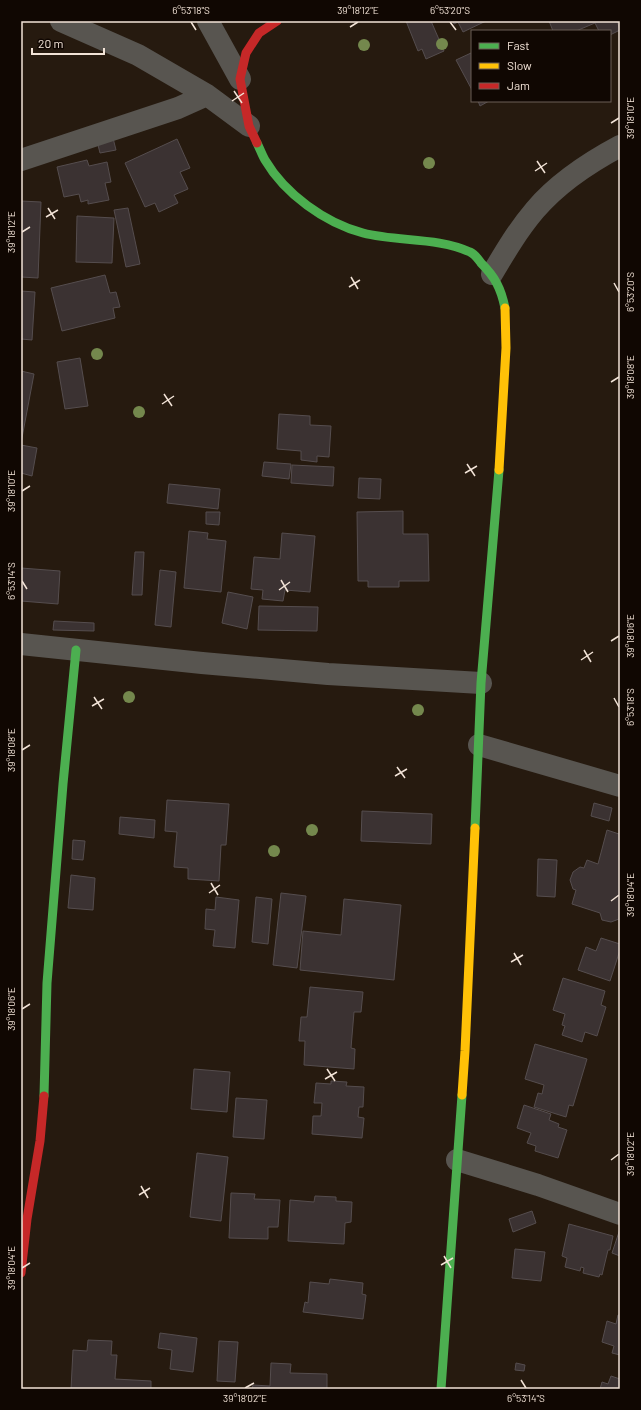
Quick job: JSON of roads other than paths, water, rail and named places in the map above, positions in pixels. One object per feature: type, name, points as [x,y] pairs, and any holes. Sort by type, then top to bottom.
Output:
[{"type":"street","points":[[61,21],[138,55],[207,95],[249,126]]},
{"type":"street","points":[[208,21],[240,79],[249,126],[266,160],[283,183],[306,205],[329,220],[363,232],[448,245],[472,253],[492,274],[502,293],[506,313],[506,348],[500,461],[481,683],[465,1050],[441,1389]]},
{"type":"street","points":[[240,79],[246,52],[259,33],[277,21]]},
{"type":"street","points":[[21,160],[178,108],[207,95]]},
{"type":"street","points":[[492,274],[516,235],[535,210],[556,188],[604,154],[620,146]]},
{"type":"street","points":[[21,644],[328,674],[481,683]]},
{"type":"street","points":[[21,1272],[24,1219],[34,1180],[44,1100],[44,1049],[47,983],[63,784],[76,650]]},
{"type":"street","points":[[479,745],[620,786]]},
{"type":"street","points":[[457,1160],[538,1185],[620,1214]]}]
